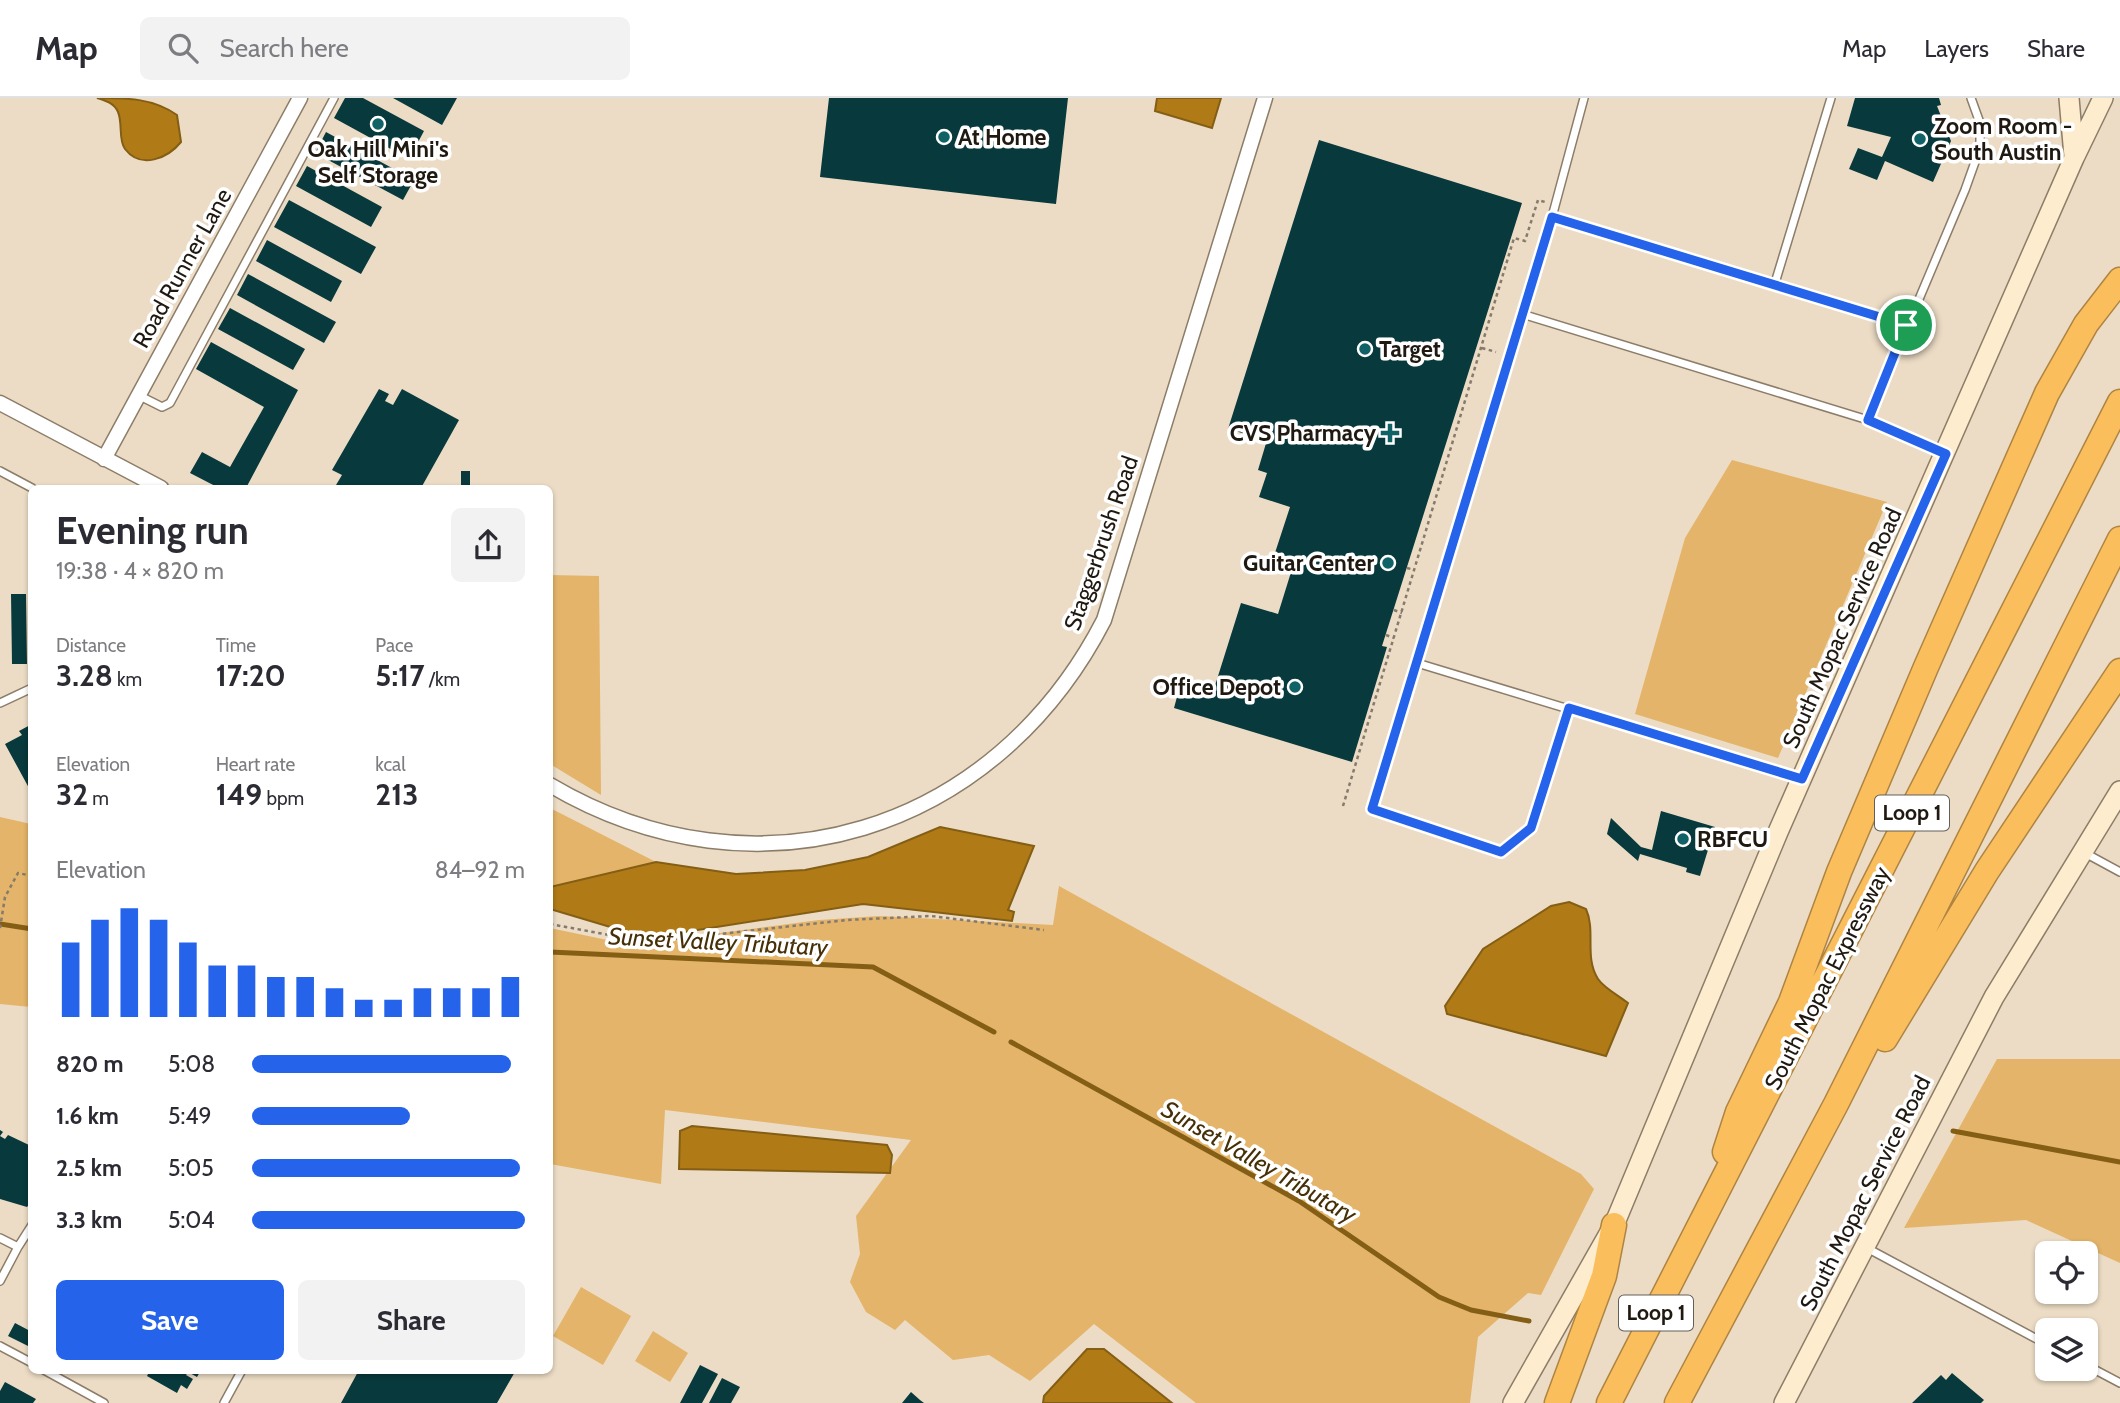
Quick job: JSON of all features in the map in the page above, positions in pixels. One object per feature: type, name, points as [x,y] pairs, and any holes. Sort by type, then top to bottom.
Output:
[{"type":"highway","points":[[1702,1223],[1738,1112],[1791,1002],[1839,872],[1980,544],[2047,393],[2086,324],[2120,280]]},
{"type":"highway","name":"South Mopac Expressway","points":[[1609,1403],[2120,402]]},
{"type":"highway","name":"Loop 1","points":[[1677,1403],[1836,1104],[2120,539]]},
{"type":"highway","points":[[1836,1104],[1876,1055],[1980,882],[2120,671]]},
{"type":"highway","points":[[1557,1403],[1604,1276],[1614,1225]]},
{"type":"main road","points":[[2069,98],[2074,158]]},
{"type":"main road","name":"South Mopac Service Road","points":[[1513,1403],[1614,1225],[1802,779],[2074,158],[2103,98]]},
{"type":"main road","points":[[2092,121],[2120,102]]},
{"type":"main road","name":"South Mopac Service Road","points":[[1784,1403],[1994,997],[2120,791]]},
{"type":"street","name":"Road Runner Lane","points":[[104,459],[300,98]]},
{"type":"street","name":"Staggerbrush Road","points":[[553,787],[596,810],[650,830],[735,844],[787,842],[854,830],[925,804],[978,773],[1022,736],[1075,673],[1104,620],[1265,98]]},
{"type":"street","points":[[0,403],[155,485]]},
{"type":"lane","points":[[138,395],[162,407],[170,403],[334,98]]},
{"type":"lane","points":[[1569,708],[1531,828],[1501,852],[1372,809],[1552,217],[1584,98]]},
{"type":"lane","points":[[1775,283],[1831,98]]},
{"type":"lane","points":[[1868,420],[1965,190],[1980,148],[1980,123],[1971,98]]},
{"type":"lane","points":[[1552,217],[1906,325]]},
{"type":"lane","points":[[1522,314],[1868,420],[1946,454]]},
{"type":"lane","points":[[0,471],[28,486]]},
{"type":"lane","points":[[1418,663],[1802,779]]},
{"type":"lane","points":[[0,703],[28,690]]},
{"type":"lane","points":[[2081,851],[2120,872]]},
{"type":"lane","points":[[0,1281],[28,1231]]},
{"type":"lane","points":[[0,1238],[18,1247]]},
{"type":"lane","points":[[1865,1247],[2035,1338]]},
{"type":"lane","points":[[0,1346],[28,1361]]},
{"type":"lane","points":[[2098,1371],[2120,1383]]},
{"type":"lane","points":[[51,1374],[104,1403]]},
{"type":"lane","points":[[224,1403],[240,1374]]},
{"type":"path","points":[[1343,806],[1514,238],[1525,241],[1538,200],[1555,205]]},
{"type":"path","points":[[1482,348],[1496,352]]},
{"type":"path","points":[[1458,408],[1464,410]]},
{"type":"path","points":[[1407,568],[1415,570]]},
{"type":"path","points":[[1394,610],[1402,613]]},
{"type":"path","points":[[1386,635],[1394,638]]},
{"type":"path","points":[[0,928],[5,897],[18,873],[28,875]]},
{"type":"path","points":[[553,925],[647,942],[847,920],[931,916],[1044,930]]},
{"type":"shaded area","points":[[97,98],[139,100],[168,109],[177,115],[181,142],[162,157],[146,160],[131,155],[123,145],[116,109]]},
{"type":"shaded area","points":[[1157,98],[1221,98],[1212,128],[1155,111]]},
{"type":"shaded area","points":[[1732,460],[1887,502],[1778,758],[1635,714],[1685,538]]},
{"type":"shaded area","points":[[553,575],[599,576],[601,795],[553,766]]},
{"type":"shaded area","points":[[553,810],[656,862],[553,886]]},
{"type":"shaded area","points":[[0,817],[28,823],[28,1007],[0,1004]]},
{"type":"shaded area","points":[[940,827],[1034,846],[1008,910],[1014,912],[1012,921],[863,904],[647,938],[553,910],[553,886],[656,862],[736,874],[805,870],[868,857]]},
{"type":"shaded area","points":[[1059,886],[1581,1174],[1594,1189],[1541,1295],[1528,1293],[1478,1337],[1470,1403],[1196,1403],[1094,1324],[1030,1381],[989,1355],[953,1360],[905,1320],[895,1330],[866,1312],[850,1282],[860,1254],[856,1216],[911,1140],[665,1110],[661,1184],[553,1165],[553,929],[631,945],[819,920],[879,916],[1053,925]]},
{"type":"shaded area","points":[[1569,902],[1586,909],[1592,962],[1598,979],[1628,1003],[1606,1056],[1447,1014],[1445,1006],[1483,949],[1551,906]]},
{"type":"shaded area","points":[[1997,1059],[2120,1059],[2120,1263],[2098,1253],[2098,1241],[2072,1241],[2026,1220],[1904,1228]]},
{"type":"shaded area","points":[[692,1126],[887,1145],[892,1155],[890,1173],[679,1169],[680,1131]]},
{"type":"shaded area","points":[[581,1287],[631,1316],[603,1365],[553,1336]]},
{"type":"shaded area","points":[[653,1331],[688,1353],[670,1382],[635,1361]]},
{"type":"shaded area","points":[[1087,1349],[1104,1349],[1172,1403],[1043,1403],[1044,1396]]},
{"type":"building","points":[[345,98],[363,98],[424,131],[409,159],[334,118]]},
{"type":"building","points":[[393,98],[457,98],[442,125]]},
{"type":"building","name":"At Home","points":[[829,98],[1068,98],[1056,204],[820,177]]},
{"type":"building","name":"Zoom Room - South Austin","points":[[1855,98],[1939,98],[1941,105],[1937,106],[1951,141],[1933,182],[1885,161],[1877,180],[1849,169],[1858,148],[1882,157],[1891,137],[1847,126]]},
{"type":"building","points":[[326,132],[414,180],[403,200],[315,153]]},
{"type":"building","name":"Target","points":[[1319,140],[1522,203],[1382,646],[1387,647],[1352,762],[1174,708],[1181,682],[1213,692],[1241,603],[1278,614],[1292,569],[1272,562],[1290,507],[1259,497],[1267,473],[1258,470],[1267,440],[1228,429]]},
{"type":"building","points":[[307,166],[382,207],[371,227],[296,186]]},
{"type":"building","points":[[289,200],[376,247],[361,274],[274,227]]},
{"type":"building","points":[[267,240],[342,281],[331,302],[256,261]]},
{"type":"building","points":[[248,274],[336,322],[324,343],[237,295]]},
{"type":"building","points":[[230,308],[305,349],[293,370],[218,329]]},
{"type":"building","points":[[211,342],[298,390],[248,485],[213,485],[190,473],[202,452],[230,467],[264,407],[196,369]]},
{"type":"building","points":[[379,389],[389,394],[385,401],[393,405],[402,389],[459,420],[423,485],[336,485],[342,475],[332,470]]},
{"type":"building","points":[[461,471],[470,471],[470,485],[461,485]]},
{"type":"building","points":[[11,594],[26,594],[27,664],[12,664]]},
{"type":"building","points":[[28,726],[28,786],[5,744],[22,735],[19,731]]},
{"type":"building","name":"RBFCU","points":[[1661,811],[1715,827],[1700,876],[1686,872],[1687,868],[1640,854],[1638,861],[1607,834],[1611,818],[1641,847],[1652,850]]},
{"type":"building","points":[[8,1135],[28,1145],[28,1206],[0,1199],[0,1136],[5,1139]]},
{"type":"building","points":[[15,1323],[28,1330],[28,1346],[8,1336]]},
{"type":"building","points":[[700,1365],[718,1374],[702,1403],[680,1403]]},
{"type":"building","points":[[1952,1373],[1984,1400],[1981,1403],[1912,1403],[1941,1375],[1946,1380]]},
{"type":"building","points":[[187,1374],[193,1379],[187,1389],[181,1385],[177,1393],[147,1376]]},
{"type":"building","points":[[357,1374],[514,1374],[497,1403],[341,1403]]},
{"type":"building","points":[[722,1378],[740,1387],[731,1403],[709,1403]]},
{"type":"building","points":[[5,1382],[36,1399],[33,1403],[0,1403],[0,1391]]},
{"type":"building","points":[[911,1392],[920,1400],[924,1403],[902,1403]]},
{"type":"waterway","name":"Sunset Valley Tributary","points":[[0,924],[28,928]]},
{"type":"waterway","name":"Sunset Valley Tributary","points":[[553,952],[873,967],[994,1032]]},
{"type":"waterway","name":"Sunset Valley Tributary","points":[[1011,1042],[1299,1201],[1439,1297],[1471,1310],[1529,1321]]},
{"type":"waterway","name":"Sunset Valley Tributary","points":[[1953,1131],[2120,1162]]},
{"type":"place","name":"Oak Hill Mini's Self Storage","points":[[378,124]]},
{"type":"place","name":"At Home","points":[[944,137]]},
{"type":"place","name":"Zoom Room - South Austin","points":[[1920,139]]},
{"type":"place","name":"Target","points":[[1365,349]]},
{"type":"place","name":"CVS Pharmacy","points":[[1390,433]]},
{"type":"place","name":"Guitar Center","points":[[1388,563]]},
{"type":"place","name":"Office Depot","points":[[1295,687]]},
{"type":"place","name":"RBFCU","points":[[1683,839]]},
{"type":"route","points":[[1552,217],[1906,325],[1868,420],[1946,454],[1802,779],[1569,708],[1531,828],[1501,852],[1372,809],[1552,217]]}]
